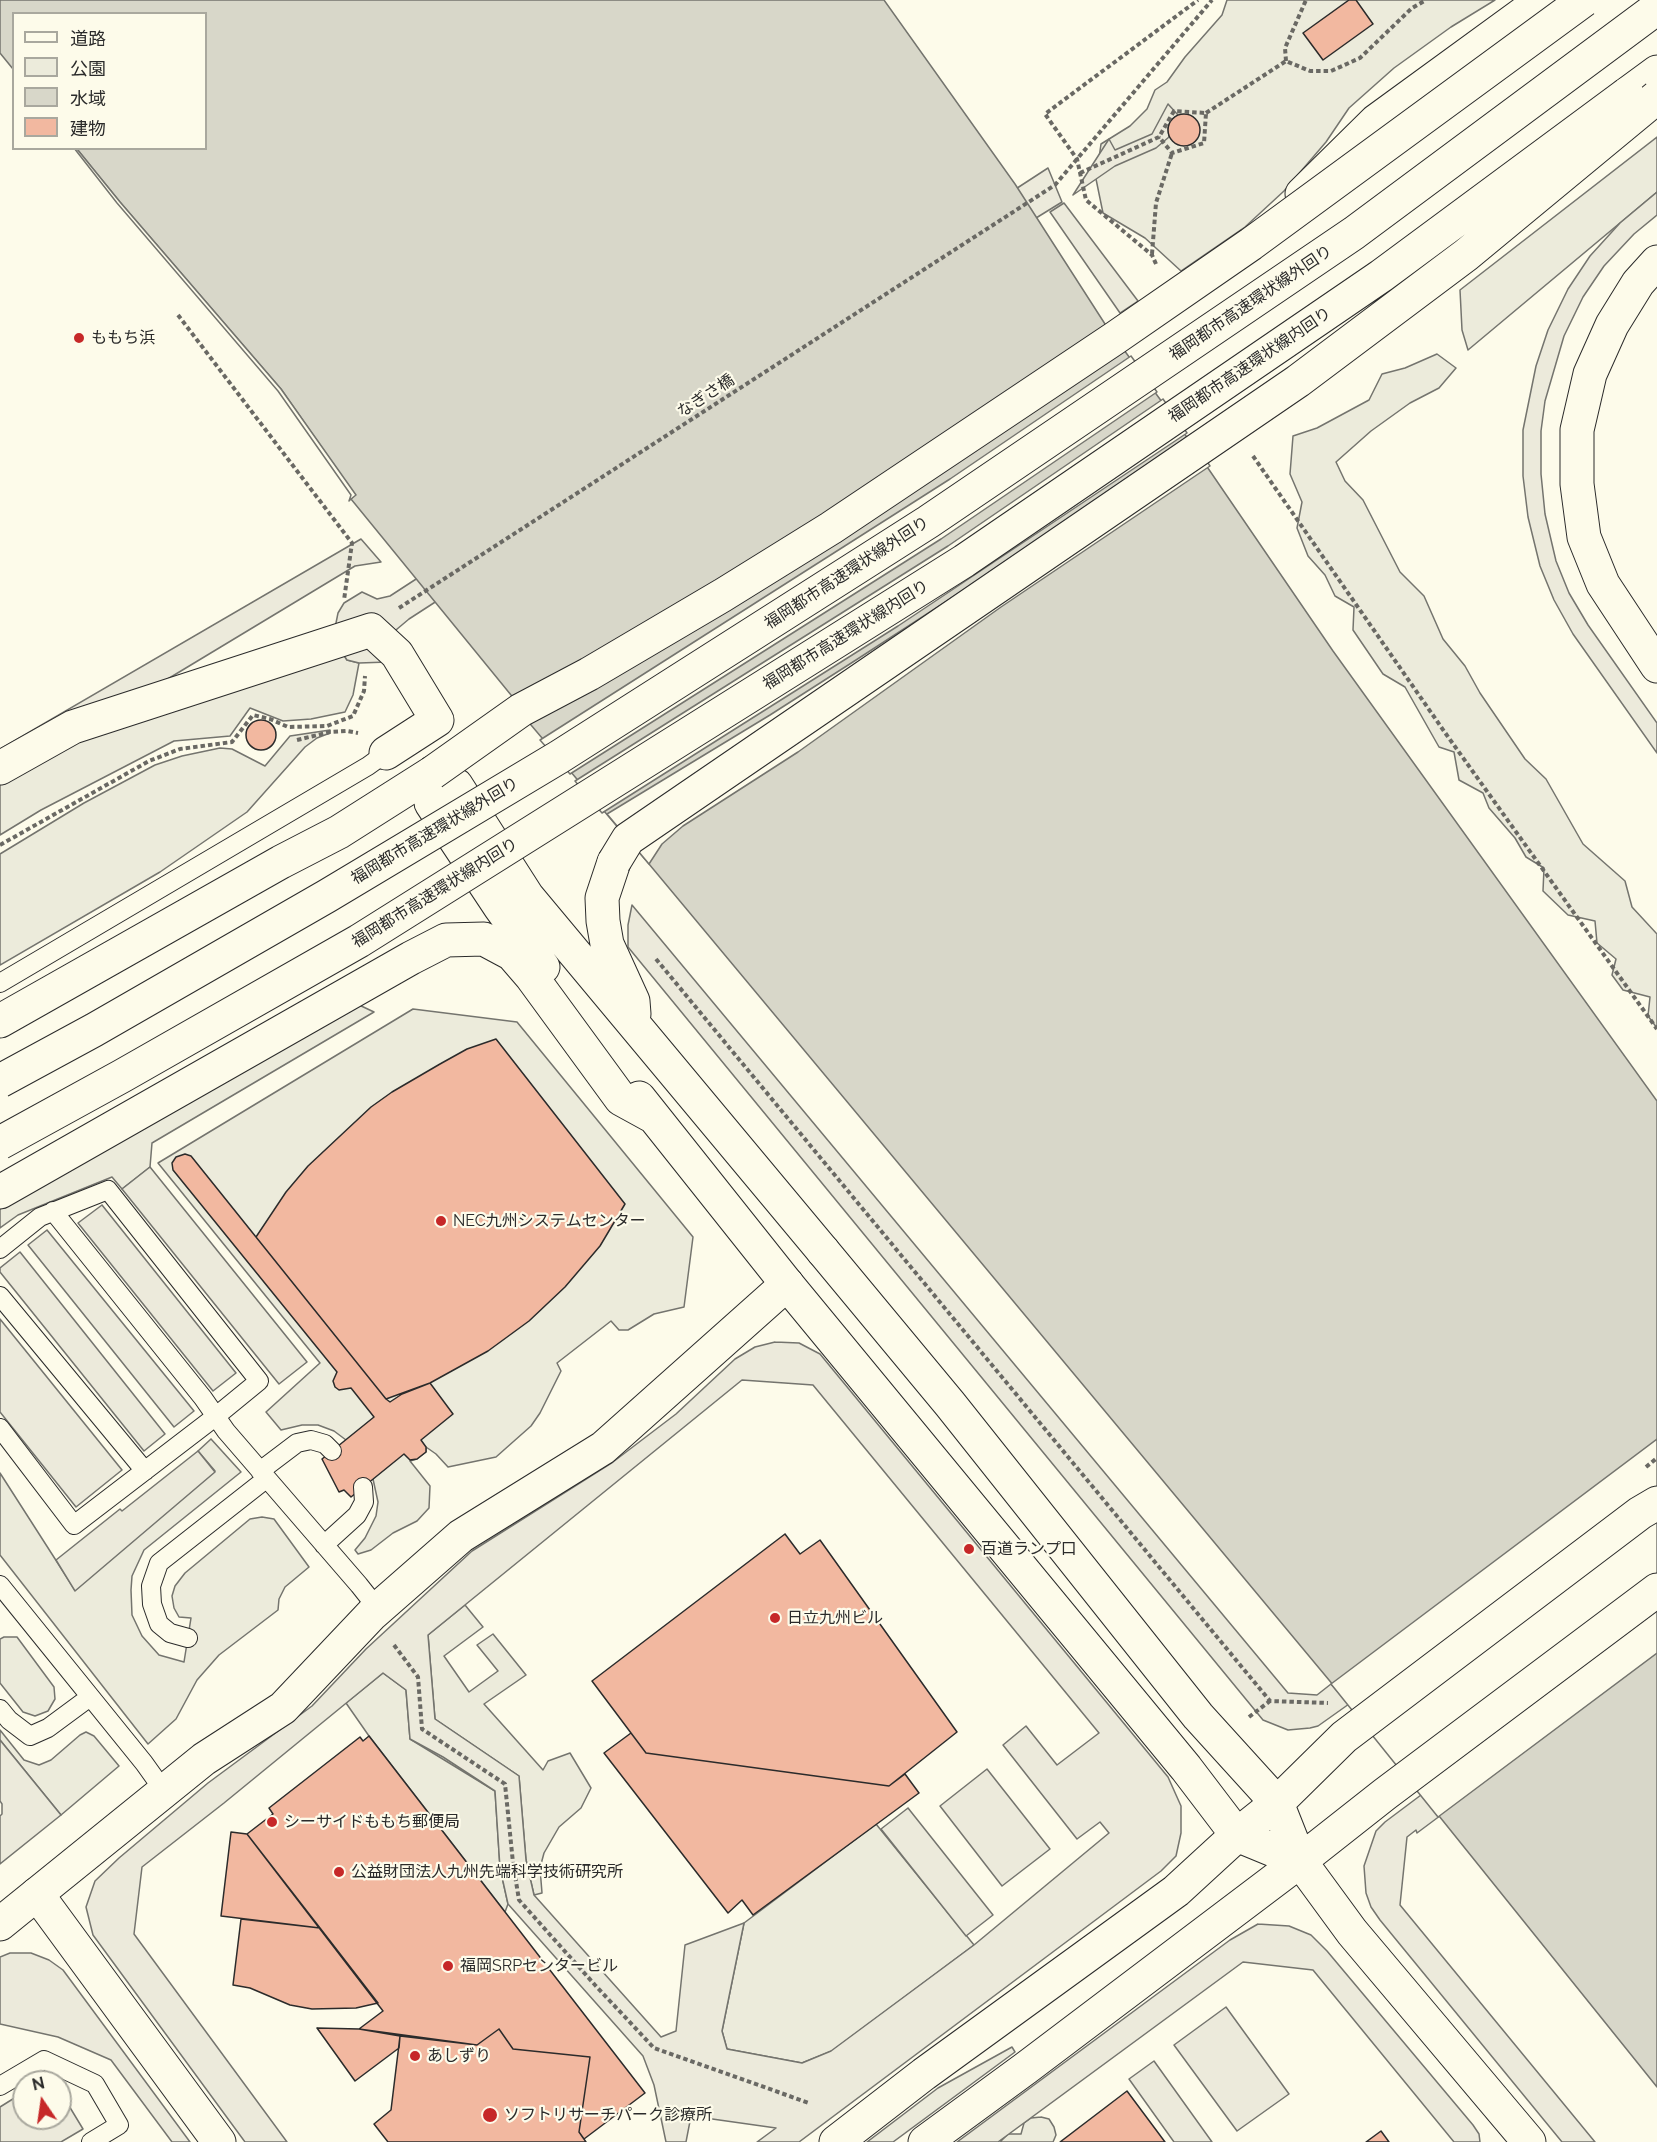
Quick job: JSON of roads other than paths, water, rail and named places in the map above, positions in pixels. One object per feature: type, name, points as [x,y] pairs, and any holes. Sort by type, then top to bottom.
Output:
[{"type":"main road","points":[[1251,244],[1376,121],[1542,0]]},
{"type":"main road","points":[[0,1021],[281,862],[339,832],[432,773],[521,710],[630,650],[831,528],[1251,244],[1584,0]]},
{"type":"main road","name":"福岡都市高速環状線外回り","points":[[0,1081],[94,1030],[337,890],[559,757],[918,528],[1354,233],[1657,8]]},
{"type":"main road","name":"福岡都市高速環状線内回り","points":[[0,1143],[358,941],[964,561],[1381,276],[1657,72]]},
{"type":"main road","points":[[635,1026],[633,1001],[607,944],[602,898],[614,862],[628,839],[1298,381],[1466,255],[1657,98]]},
{"type":"main road","points":[[1657,262],[1638,283],[1612,325],[1590,374],[1577,430],[1577,484],[1584,537],[1603,584],[1657,666]]},
{"type":"main road","points":[[0,768],[73,727],[378,636],[397,654],[437,720],[386,753]]},
{"type":"main road","points":[[432,773],[456,785],[526,896],[943,1395],[1198,1716],[1277,1803],[1300,1861],[1352,1932],[1529,2142]]},
{"type":"main road","points":[[432,773],[431,803],[500,908],[652,1116],[787,1284],[1186,1768],[1237,1835],[1300,1861]]},
{"type":"main road","points":[[0,1192],[446,940],[484,939],[512,954],[531,976],[621,1098],[652,1116]]},
{"type":"main road","points":[[0,1924],[204,1759],[283,1708],[378,1609],[461,1536],[603,1448],[787,1284]]},
{"type":"main road","points":[[836,2142],[924,2074],[1176,1891],[1237,1835],[1277,1803],[1344,1737],[1640,1513],[1657,1503]]},
{"type":"main road","points":[[925,2142],[1657,1590]]},
{"type":"main road","points":[[37,1894],[219,2142]]},
{"type":"lane","points":[[0,983],[358,772],[386,753]]},
{"type":"lane","points":[[0,1249],[40,1217],[108,1190],[259,1381],[74,1525],[0,1428]]},
{"type":"lane","points":[[53,1211],[203,1398],[215,1417],[378,1609]]},
{"type":"lane","points":[[0,1296],[145,1471]]},
{"type":"lane","points":[[188,1638],[170,1633],[159,1624],[152,1604],[150,1586],[159,1563],[263,1475],[297,1443],[311,1440],[325,1444],[332,1451]]},
{"type":"lane","points":[[324,1545],[357,1515],[364,1502],[363,1487]]},
{"type":"lane","points":[[0,1585],[7,1607],[90,1696],[164,1791]]},
{"type":"lane","points":[[0,1708],[9,1720],[30,1736],[48,1728],[90,1696]]},
{"type":"lane","points":[[0,2086],[44,2060],[95,2084],[119,2125],[91,2142]]},
{"type":"water","points":[[0,0],[884,0],[1015,184],[1105,324],[1173,417],[1333,651],[1657,1101],[1657,2087],[1349,1704],[531,725],[511,695],[351,499],[355,495],[281,389],[78,150],[207,150],[207,12],[12,12],[12,68],[0,53]]},
{"type":"place","name":"ももち浜","points":[[79,338]]},
{"type":"place","name":"NEC九州システムセンター","points":[[441,1221]]},
{"type":"place","name":"百道ランプ口","points":[[969,1549]]},
{"type":"place","name":"日立九州ビル","points":[[775,1618]]},
{"type":"place","name":"シーサイドももち郵便局","points":[[272,1822]]},
{"type":"place","name":"公益財団法人九州先端科学技術研究所","points":[[339,1872]]},
{"type":"place","name":"福岡SRPセンタービル","points":[[448,1966]]},
{"type":"place","name":"あしずり","points":[[415,2056]]},
{"type":"place","name":"ソフトリサーチパーク診療所","points":[[490,2115]]}]
